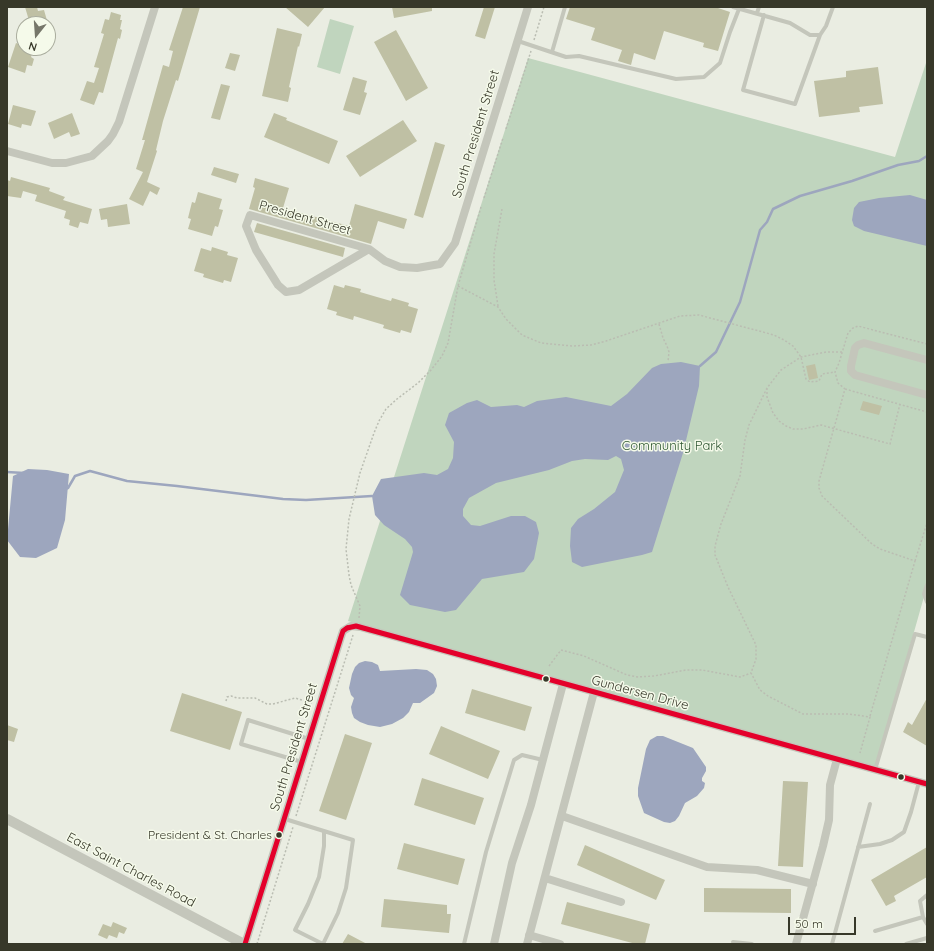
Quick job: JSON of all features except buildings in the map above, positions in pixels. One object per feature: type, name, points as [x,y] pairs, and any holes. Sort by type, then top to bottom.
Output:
[{"type":"street","points":[[7,151],[52,163],[66,163],[92,156],[113,134],[119,122],[155,7]]},
{"type":"street","name":"South President Street","points":[[440,264],[455,243],[528,7]]},
{"type":"street","name":"President Street","points":[[368,249],[299,290],[286,292],[278,285],[256,250],[246,226],[250,215],[368,249],[385,261],[400,267],[417,268],[440,264]]},
{"type":"street","points":[[927,360],[864,343],[855,348],[851,366],[851,371],[855,375],[927,395]]},
{"type":"street","name":"Gundersen Drive","points":[[347,628],[356,626],[927,784]]},
{"type":"street","name":"South President Street","points":[[244,944],[285,819],[341,637],[343,631],[347,628]]},
{"type":"street","points":[[494,944],[512,863],[531,805],[563,684]]},
{"type":"street","points":[[527,944],[594,692]]},
{"type":"street","points":[[796,944],[829,820],[830,785],[837,760]]},
{"type":"street","points":[[562,816],[707,867],[757,870],[813,884]]},
{"type":"street","name":"East Saint Charles Road","points":[[7,819],[244,944]]},
{"type":"street","points":[[545,878],[621,902]]},
{"type":"street","points":[[529,935],[560,944]]},
{"type":"lane","points":[[552,52],[565,7]]},
{"type":"lane","points":[[733,7],[790,23],[810,35],[820,35]]},
{"type":"lane","points":[[757,13],[759,7]]},
{"type":"lane","points":[[764,15],[743,90],[795,104],[820,35],[826,26],[833,7]]},
{"type":"lane","points":[[518,41],[566,57],[579,56],[676,79],[704,77],[720,63],[739,9]]},
{"type":"lane","points":[[927,585],[924,594],[927,602]]},
{"type":"lane","points":[[876,770],[915,634],[927,637]]},
{"type":"lane","points":[[302,762],[241,744],[244,732],[248,720],[309,739]]},
{"type":"lane","points":[[464,944],[486,852],[514,760],[522,755],[543,760]]},
{"type":"lane","points":[[858,847],[880,844],[892,840],[904,832],[911,812],[918,782]]},
{"type":"lane","points":[[832,944],[870,804]]},
{"type":"lane","points":[[285,819],[345,836],[353,840],[346,888],[338,913],[323,944],[296,930],[319,877],[324,846],[324,831]]},
{"type":"lane","points":[[927,895],[920,901],[923,917],[927,924]]},
{"type":"lane","points":[[875,931],[923,917]]},
{"type":"lane","points":[[906,944],[925,938],[924,944]]},
{"type":"lane","points":[[734,942],[752,944]]},
{"type":"path","points":[[506,129],[544,7]]},
{"type":"path","points":[[484,198],[503,138]]},
{"type":"path","points":[[358,619],[360,606],[351,586],[346,557],[346,536],[360,473],[374,433],[386,409],[418,383],[442,356],[450,335],[458,286],[482,207]]},
{"type":"path","points":[[502,209],[494,254],[494,280],[498,307],[506,319],[522,335],[541,343],[554,345],[591,345],[606,342],[680,316],[690,315],[710,317],[774,335],[784,340],[793,346],[801,357],[806,379],[810,382],[818,380],[822,374],[835,372]]},
{"type":"path","points":[[458,286],[498,307]]},
{"type":"path","points":[[659,324],[669,352],[668,362]]},
{"type":"path","points":[[927,344],[858,326],[853,328],[848,333],[835,372],[838,384],[844,389],[927,412]]},
{"type":"path","points":[[842,352],[826,352],[801,357],[781,370],[767,388],[749,425],[745,440],[740,476],[721,524],[715,546],[715,555],[756,645],[756,659],[751,673],[760,690],[791,709],[803,714],[849,714],[870,717]]},
{"type":"path","points":[[767,388],[773,413],[779,421],[786,426],[794,429],[821,425],[890,444],[900,404]]},
{"type":"path","points":[[844,389],[819,481],[819,488],[822,496],[872,544],[880,549],[915,561]]},
{"type":"path","points":[[860,753],[927,523]]},
{"type":"path","points":[[296,816],[352,635]]},
{"type":"path","points":[[549,666],[561,650],[584,656],[627,675],[638,677],[654,676],[686,670],[702,670],[740,677],[751,673]]},
{"type":"path","points":[[226,701],[227,697],[231,696],[237,698],[255,698],[267,704],[273,704],[295,698],[314,704]]},
{"type":"path","points":[[257,944],[293,829]]},
{"type":"green space","points":[[330,19],[354,26],[340,74],[317,67]]},
{"type":"green space","name":"Community Park","points":[[528,58],[895,157],[927,60],[927,586],[875,770],[348,621]]},
{"type":"water","points":[[910,195],[927,200],[927,246],[864,231],[854,226],[852,220],[854,208],[859,202],[879,198]]},
{"type":"water","points":[[681,362],[700,366],[699,386],[683,453],[652,552],[582,567],[572,562],[570,546],[571,528],[578,519],[594,509],[615,492],[624,470],[621,459],[616,456],[608,460],[585,459],[572,461],[549,470],[496,483],[469,498],[463,509],[463,516],[471,525],[480,526],[511,516],[525,516],[536,522],[539,533],[534,559],[524,572],[482,579],[456,610],[445,612],[410,605],[400,595],[413,552],[412,547],[405,539],[384,525],[375,515],[372,496],[381,479],[424,473],[437,475],[448,469],[453,458],[454,442],[445,425],[449,413],[467,403],[477,400],[491,407],[517,405],[524,407],[537,401],[566,397],[611,406],[627,394],[652,368],[661,364]]},
{"type":"water","points":[[28,469],[47,470],[69,474],[65,520],[57,548],[36,558],[20,557],[7,540],[13,476]]},
{"type":"water","points":[[365,661],[378,665],[380,671],[416,669],[427,670],[433,674],[436,679],[437,686],[434,693],[420,703],[413,703],[409,712],[403,718],[392,724],[380,727],[368,725],[354,718],[351,707],[354,698],[351,695],[349,688],[355,667],[359,663]]},
{"type":"water","points":[[657,736],[663,736],[693,748],[706,767],[706,771],[702,778],[702,781],[705,783],[704,788],[697,796],[685,803],[679,816],[675,821],[670,823],[664,822],[644,813],[638,796],[638,788],[646,749],[650,740]]},
{"type":"waterway","points":[[700,366],[716,352],[740,302],[760,230],[767,222],[773,209],[800,196],[852,181],[898,165],[919,161],[927,156]]},
{"type":"waterway","points":[[65,489],[68,488],[75,476],[90,471],[127,481],[283,499],[306,500],[372,496]]},
{"type":"waterway","points":[[7,472],[24,473]]},
{"type":"transit line","points":[[347,628],[356,626],[927,784]]},
{"type":"transit line","points":[[245,944],[341,637],[343,631],[347,628]]},
{"type":"place","name":"President & St. Charles","points":[[279,835]]}]
